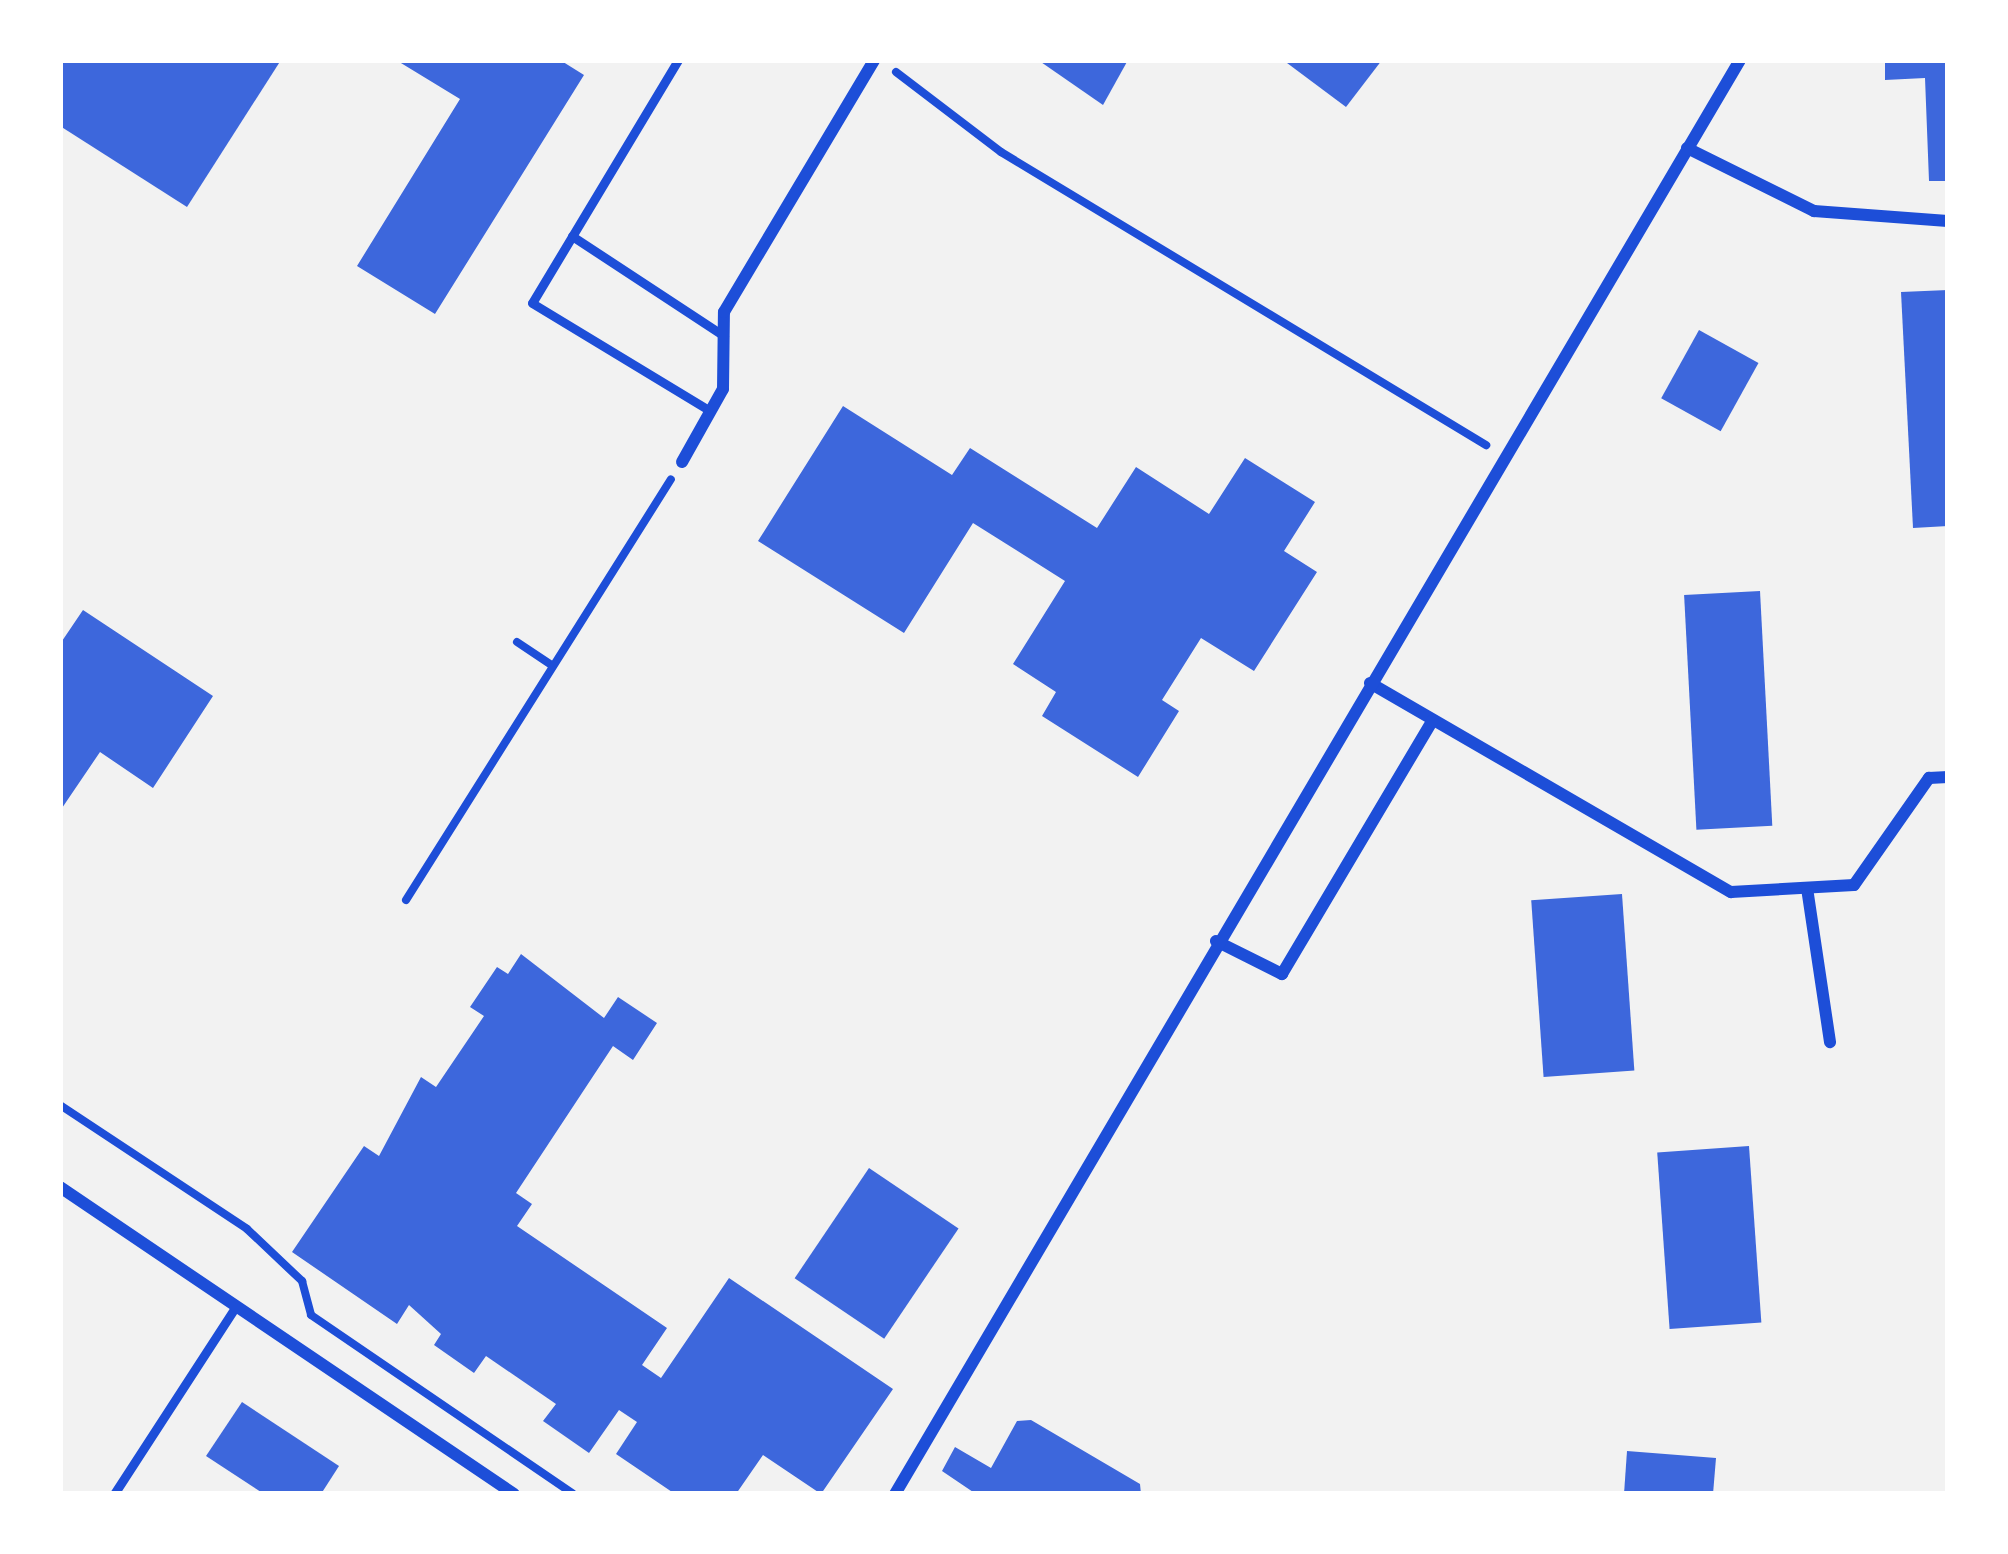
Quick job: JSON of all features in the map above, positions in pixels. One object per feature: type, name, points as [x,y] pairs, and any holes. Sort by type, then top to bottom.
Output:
[{"type":"street","points":[[682,462],[723,388],[724,313],[877,60]]},
{"type":"street","points":[[895,1494],[1216,941],[1740,60]]},
{"type":"street","points":[[1687,148],[1814,211],[1948,221]]},
{"type":"street","points":[[1370,683],[1731,892],[1854,885],[1929,778],[1948,777]]},
{"type":"street","points":[[1216,941],[1282,974],[1433,720]]},
{"type":"street","points":[[1807,887],[1830,1042]]},
{"type":"street","points":[[60,1186],[514,1494]]},
{"type":"lane","points":[[678,60],[532,303],[710,411]]},
{"type":"lane","points":[[572,236],[724,337]]},
{"type":"lane","points":[[114,1494],[236,1306]]},
{"type":"path","points":[[877,60],[1001,152],[1503,455]]},
{"type":"path","points":[[406,900],[682,462]]},
{"type":"path","points":[[517,642],[554,666]]},
{"type":"path","points":[[60,1105],[247,1229],[302,1281],[311,1315],[573,1494]]},
{"type":"building","points":[[60,60],[281,60],[187,207],[60,126]]},
{"type":"building","points":[[396,60],[560,60],[584,75],[435,314],[357,266],[460,99]]},
{"type":"building","points":[[1038,60],[1128,60],[1103,105]]},
{"type":"building","points":[[1283,60],[1382,60],[1346,107]]},
{"type":"building","points":[[1885,60],[1948,60],[1948,181],[1929,181],[1925,78],[1885,80]]},
{"type":"building","points":[[1948,290],[1948,526],[1913,528],[1901,292]]},
{"type":"building","points":[[1699,330],[1758,363],[1721,431],[1661,398]]},
{"type":"building","points":[[843,406],[952,475],[970,448],[1097,528],[1136,467],[1209,514],[1245,458],[1315,502],[1284,551],[1317,572],[1254,671],[1201,638],[1162,700],[1179,711],[1138,777],[1042,716],[1056,692],[1013,664],[1065,581],[973,523],[904,633],[758,541]]},
{"type":"building","points":[[1760,591],[1772,826],[1696,830],[1684,595]]},
{"type":"building","points":[[83,610],[213,696],[153,788],[100,752],[60,811],[60,644]]},
{"type":"building","points":[[1622,894],[1634,1071],[1544,1077],[1531,900]]},
{"type":"building","points":[[521,954],[604,1018],[618,997],[657,1023],[633,1060],[613,1046],[516,1193],[532,1204],[517,1226],[667,1328],[642,1365],[661,1378],[729,1278],[893,1389],[821,1494],[763,1455],[736,1494],[675,1494],[616,1454],[637,1422],[619,1410],[589,1453],[543,1421],[556,1404],[486,1356],[474,1373],[434,1345],[441,1334],[409,1305],[397,1324],[292,1252],[364,1146],[379,1156],[421,1077],[436,1087],[484,1016],[470,1007],[497,967],[508,974]]},
{"type":"building","points":[[1749,1146],[1761,1323],[1670,1329],[1657,1152]]},
{"type":"building","points":[[869,1168],[959,1228],[884,1339],[795,1278]]},
{"type":"building","points":[[242,1402],[339,1466],[321,1494],[264,1494],[206,1456]]},
{"type":"building","points":[[1031,1420],[1140,1484],[1141,1494],[976,1494],[942,1471],[955,1447],[991,1468],[1017,1421]]},
{"type":"building","points":[[1627,1451],[1716,1458],[1713,1494],[1624,1494]]}]
